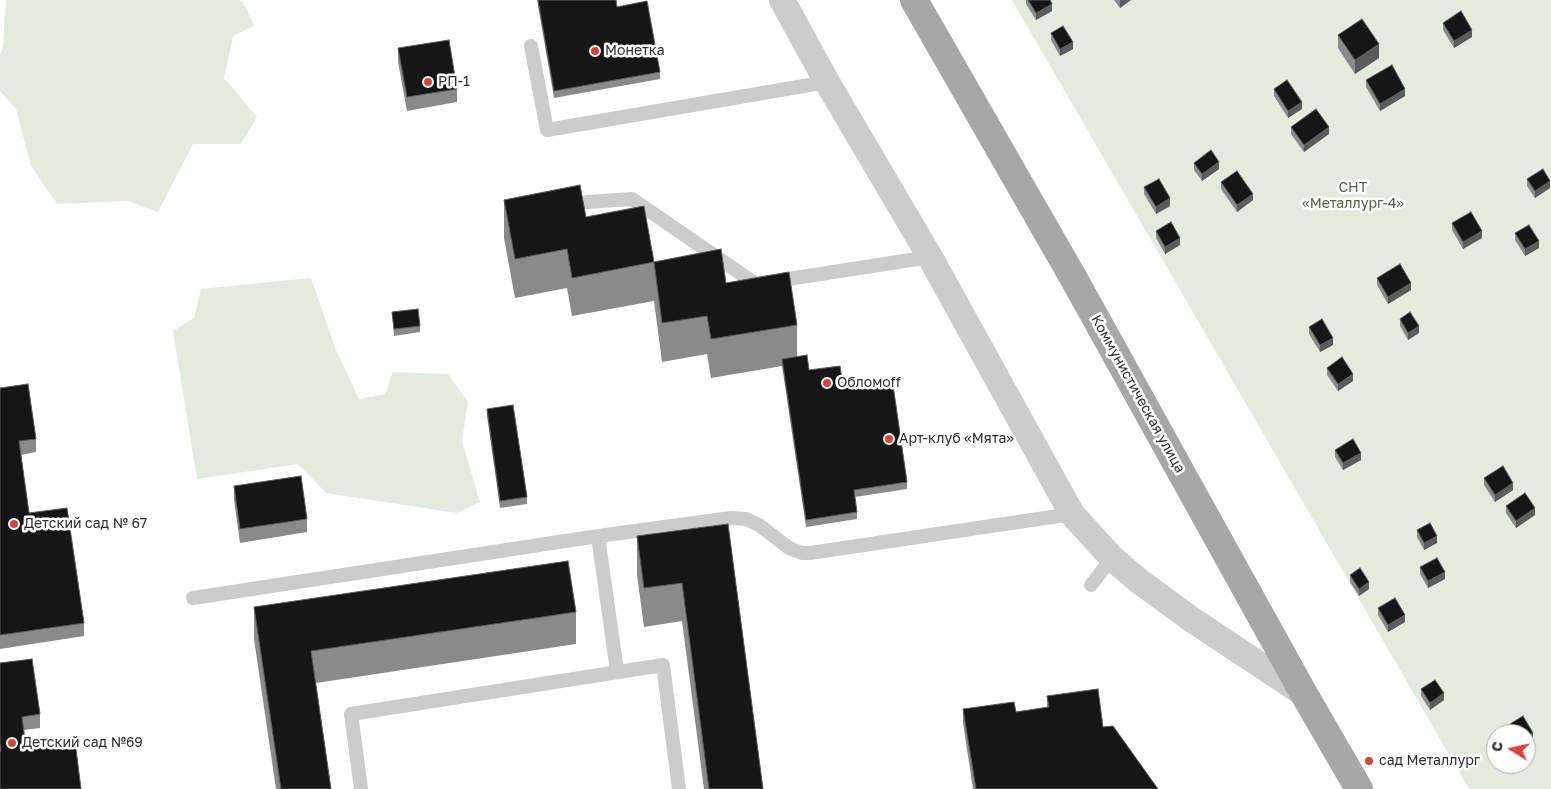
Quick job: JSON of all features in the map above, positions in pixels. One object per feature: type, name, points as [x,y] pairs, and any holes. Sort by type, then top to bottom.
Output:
[{"type":"main road","name":"Коммунистическая улица","points":[[914,0],[1074,279],[1304,694],[1359,789]]},
{"type":"street","points":[[782,0],[827,82],[930,257],[1072,514],[1112,558],[1191,619],[1304,694]]},
{"type":"lane","points":[[531,46],[547,130],[827,82]]},
{"type":"lane","points":[[587,202],[632,199],[756,284],[930,257]]},
{"type":"lane","points":[[193,598],[598,536],[740,518],[759,524],[772,536],[794,551],[810,553],[1072,514]]},
{"type":"lane","points":[[598,536],[617,671]]},
{"type":"lane","points":[[1090,585],[1112,558]]},
{"type":"lane","points":[[362,789],[351,714],[663,665],[680,789]]},
{"type":"green space","points":[[6,0],[239,0],[243,2],[254,26],[233,36],[224,78],[257,117],[241,144],[193,144],[158,212],[128,201],[57,204],[31,166],[16,109],[0,91],[0,55],[3,47]]},
{"type":"green space","name":"СНТ «Металлург-4»","points":[[1012,0],[1551,0],[1551,789],[1469,789]]},
{"type":"green space","points":[[311,278],[336,350],[359,399],[385,394],[393,372],[448,374],[468,402],[462,441],[480,502],[457,513],[326,493],[298,464],[197,479],[173,331],[194,318],[201,289]]},
{"type":"building","points":[[538,0],[616,0],[617,7],[647,1],[660,72],[554,91]]},
{"type":"building","points":[[1028,0],[1050,0],[1052,4],[1036,13]]},
{"type":"building","points":[[1461,11],[1472,30],[1454,41],[1443,23]]},
{"type":"building","points":[[1362,19],[1379,44],[1355,60],[1338,35]]},
{"type":"building","points":[[1063,26],[1073,42],[1060,49],[1051,33]]},
{"type":"building","name":"РП-1","points":[[449,40],[457,89],[407,97],[398,48]]},
{"type":"building","points":[[1392,65],[1405,89],[1380,104],[1366,80]]},
{"type":"building","points":[[1287,80],[1302,102],[1288,111],[1274,89]]},
{"type":"building","points":[[1316,109],[1329,127],[1304,145],[1291,127]]},
{"type":"building","points":[[1211,150],[1219,162],[1202,174],[1194,163]]},
{"type":"building","points":[[1543,169],[1550,181],[1535,191],[1527,179]]},
{"type":"building","points":[[1237,171],[1253,194],[1237,205],[1221,182]]},
{"type":"building","points":[[1159,179],[1170,198],[1156,207],[1144,187]]},
{"type":"building","points":[[580,185],[586,217],[644,206],[654,262],[572,278],[567,249],[515,259],[504,200]]},
{"type":"building","points":[[1471,212],[1482,231],[1463,242],[1452,223]]},
{"type":"building","points":[[1171,222],[1180,238],[1165,247],[1156,231]]},
{"type":"building","points":[[1529,225],[1539,241],[1525,249],[1515,233]]},
{"type":"building","points":[[721,249],[726,283],[789,272],[797,325],[711,339],[707,316],[662,323],[654,262]]},
{"type":"building","points":[[1400,264],[1411,283],[1388,297],[1377,278]]},
{"type":"building","points":[[418,309],[420,326],[394,329],[392,312]]},
{"type":"building","points":[[1410,312],[1419,326],[1408,333],[1400,319]]},
{"type":"building","points":[[1322,319],[1333,338],[1320,345],[1309,327]]},
{"type":"building","points":[[807,355],[809,370],[840,366],[843,386],[892,378],[907,482],[854,490],[857,512],[806,520],[782,359]]},
{"type":"building","points":[[1342,357],[1353,374],[1338,384],[1327,368]]},
{"type":"building","name":"Детский сад № 67","points":[[28,384],[36,439],[19,441],[29,513],[67,508],[84,623],[0,635],[0,388]]},
{"type":"building","points":[[513,405],[527,497],[500,501],[487,409]]},
{"type":"building","points":[[1353,439],[1361,453],[1343,463],[1335,450]]},
{"type":"building","points":[[1503,466],[1513,483],[1495,495],[1484,478]]},
{"type":"building","points":[[301,476],[307,519],[240,529],[234,486]]},
{"type":"building","points":[[1525,493],[1535,508],[1516,521],[1506,506]]},
{"type":"building","points":[[1430,523],[1437,536],[1424,543],[1417,530]]},
{"type":"building","points":[[728,524],[763,789],[709,789],[682,583],[644,588],[637,536]]},
{"type":"building","points":[[1437,558],[1445,572],[1428,581],[1420,567]]},
{"type":"building","points":[[568,561],[576,612],[311,651],[331,789],[281,789],[254,607]]},
{"type":"building","points":[[1360,568],[1369,582],[1359,589],[1350,575]]},
{"type":"building","points":[[1395,598],[1405,615],[1388,625],[1378,608]]},
{"type":"building","name":"Детский сад №69","points":[[32,659],[40,714],[22,717],[26,748],[75,741],[81,789],[0,789],[0,663]]},
{"type":"building","points":[[1435,680],[1444,693],[1430,703],[1421,689]]},
{"type":"building","points":[[1098,689],[1103,727],[1113,726],[1158,789],[976,789],[963,709],[1014,702],[1016,712],[1049,707],[1047,696]]},
{"type":"building","points":[[1523,716],[1528,724],[1510,724]]},
{"type":"place","name":"Монетка","points":[[595,51]]},
{"type":"place","name":"РП-1","points":[[428,82]]},
{"type":"place","name":"Обломоff","points":[[827,383]]},
{"type":"place","name":"Арт-клуб «Мята»","points":[[889,439]]},
{"type":"place","name":"Детский сад № 67","points":[[14,524]]},
{"type":"place","name":"Детский сад №69","points":[[12,743]]},
{"type":"place","name":"сад Металлург","points":[[1369,761]]}]
